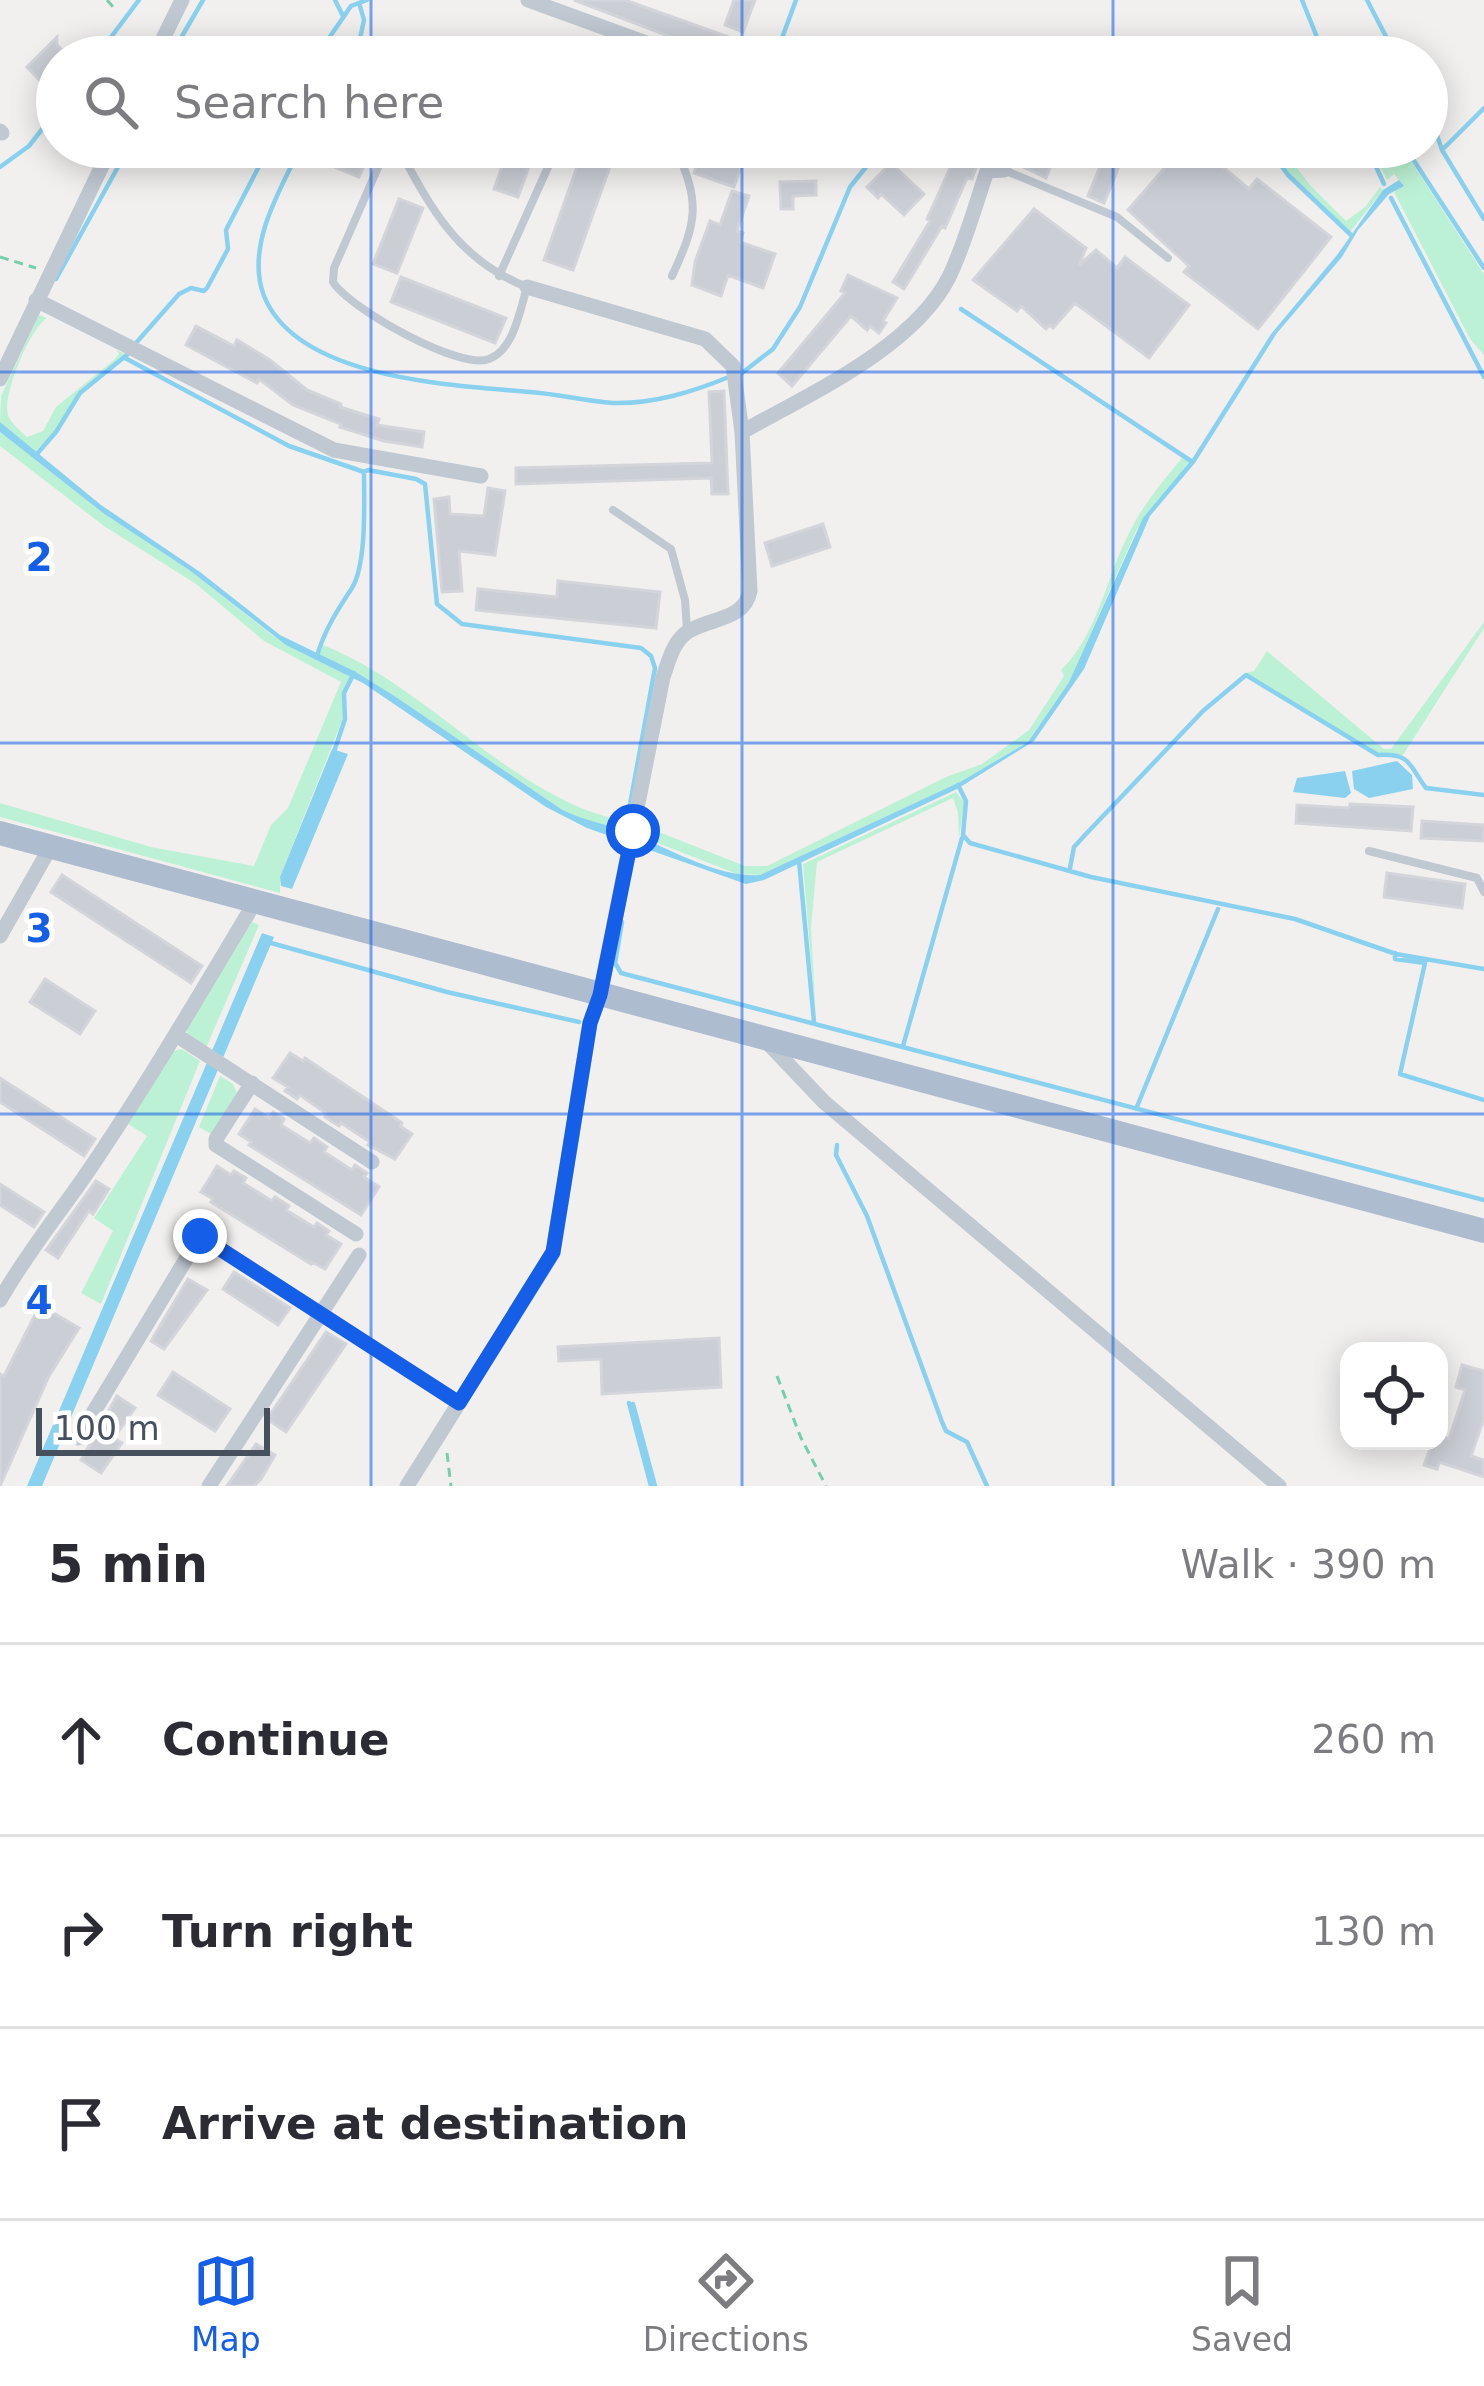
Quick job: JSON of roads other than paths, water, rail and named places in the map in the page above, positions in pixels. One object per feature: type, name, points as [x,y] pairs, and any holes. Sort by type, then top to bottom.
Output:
[{"type":"main road","points":[[0,833],[1484,1231]]},
{"type":"street","points":[[164,36],[182,0]]},
{"type":"street","points":[[527,0],[627,36]]},
{"type":"street","points":[[0,379],[101,168]]},
{"type":"street","points":[[742,432],[887,345],[926,308],[951,274],[987,171],[1004,170]]},
{"type":"street","points":[[407,1486],[553,1252],[590,1023],[600,995],[663,677],[673,648],[688,632],[740,611],[748,602],[742,432],[733,366],[705,339],[527,287]]},
{"type":"street","points":[[35,300],[334,451],[481,476]]},
{"type":"street","points":[[0,936],[50,848]]},
{"type":"street","points":[[0,1300],[176,1035],[255,902]]},
{"type":"street","points":[[176,1035],[372,1162]]},
{"type":"street","points":[[764,1039],[824,1102],[1279,1486]]},
{"type":"street","points":[[252,1083],[216,1145],[356,1234]]},
{"type":"street","points":[[78,1438],[200,1236],[459,1403]]},
{"type":"street","points":[[209,1486],[359,1255]]},
{"type":"lane","points":[[378,168],[334,268],[338,291],[380,321],[474,362],[491,359],[503,349],[527,287],[499,276],[437,219],[409,168]]},
{"type":"lane","points":[[499,276],[548,168]]},
{"type":"lane","points":[[672,276],[693,232],[694,202],[685,168]]},
{"type":"lane","points":[[1004,170],[1117,217],[1168,258]]},
{"type":"lane","points":[[613,509],[670,549],[686,600],[688,632]]},
{"type":"lane","points":[[1369,851],[1478,878],[1484,892]]},
{"type":"water","points":[[1399,180],[1404,186],[1389,194],[1277,333],[1195,463],[1150,516],[1084,669],[1034,741],[957,789],[764,880],[746,884],[587,828],[546,807],[363,683],[286,645],[0,432],[0,422],[101,505],[200,572],[280,635],[396,697],[561,809],[633,833],[715,869],[760,875],[960,782],[1028,742],[1069,682],[1143,518],[1192,459],[1271,334],[1383,190]]},
{"type":"water","points":[[332,749],[348,754],[292,889],[281,886],[280,877]]},
{"type":"water","points":[[1397,761],[1412,775],[1413,789],[1369,798],[1354,789],[1352,771]]},
{"type":"water","points":[[1345,771],[1351,793],[1345,798],[1293,792],[1297,778]]},
{"type":"water","points":[[262,933],[274,937],[42,1486],[27,1486]]},
{"type":"waterway","points":[[112,36],[139,0]]},
{"type":"waterway","points":[[182,36],[203,0]]},
{"type":"waterway","points":[[335,0],[343,16]]},
{"type":"waterway","points":[[330,36],[351,6],[367,0]]},
{"type":"waterway","points":[[783,36],[796,0]]},
{"type":"waterway","points":[[1302,0],[1317,36]]},
{"type":"waterway","points":[[1367,0],[1386,36]]},
{"type":"waterway","points":[[360,6],[364,20],[361,36]]},
{"type":"waterway","points":[[1448,144],[1484,108]]},
{"type":"waterway","points":[[0,167],[36,137]]},
{"type":"waterway","points":[[1448,160],[1484,219]]},
{"type":"waterway","points":[[56,279],[117,168]]},
{"type":"waterway","points":[[136,343],[179,294],[207,288],[228,249],[226,230],[258,168]]},
{"type":"waterway","points":[[290,168],[262,238],[259,277],[264,296],[282,324],[309,345],[343,361],[421,381],[613,403],[672,396],[729,377]]},
{"type":"waterway","points":[[742,373],[773,349],[800,307],[850,187],[865,168]]},
{"type":"waterway","points":[[1283,168],[1351,235]]},
{"type":"waterway","points":[[1377,168],[1384,184]]},
{"type":"waterway","points":[[1419,168],[1484,268]]},
{"type":"waterway","points":[[1391,198],[1484,377]]},
{"type":"waterway","points":[[961,309],[1191,461]]},
{"type":"waterway","points":[[36,455],[80,393],[128,354]]},
{"type":"waterway","points":[[125,358],[289,446],[364,472],[425,484],[437,604],[462,624],[641,648],[651,656],[655,668],[629,810]]},
{"type":"waterway","points":[[317,656],[357,577],[364,532],[364,472]]},
{"type":"waterway","points":[[334,752],[345,719],[344,693],[354,673]]},
{"type":"waterway","points":[[1070,868],[1074,847],[1203,711],[1246,675],[1378,755],[1404,759],[1426,788],[1484,795]]},
{"type":"waterway","points":[[958,785],[966,801],[963,835],[970,843],[1091,877],[1295,919],[1396,954],[1484,969]]},
{"type":"waterway","points":[[903,1046],[962,838]]},
{"type":"waterway","points":[[799,861],[814,1022]]},
{"type":"waterway","points":[[1136,1109],[1218,909]]},
{"type":"waterway","points":[[622,922],[615,963],[621,973],[1484,1200]]},
{"type":"waterway","points":[[271,943],[447,992],[579,1022]]},
{"type":"waterway","points":[[1395,953],[1395,959],[1425,963],[1400,1074],[1484,1100]]},
{"type":"waterway","points":[[837,1145],[836,1155],[867,1216],[942,1422],[946,1431],[967,1442],[987,1486]]},
{"type":"waterway","points":[[629,1403],[651,1486]]},
{"type":"waterway","points":[[633,1404],[655,1486]]}]
